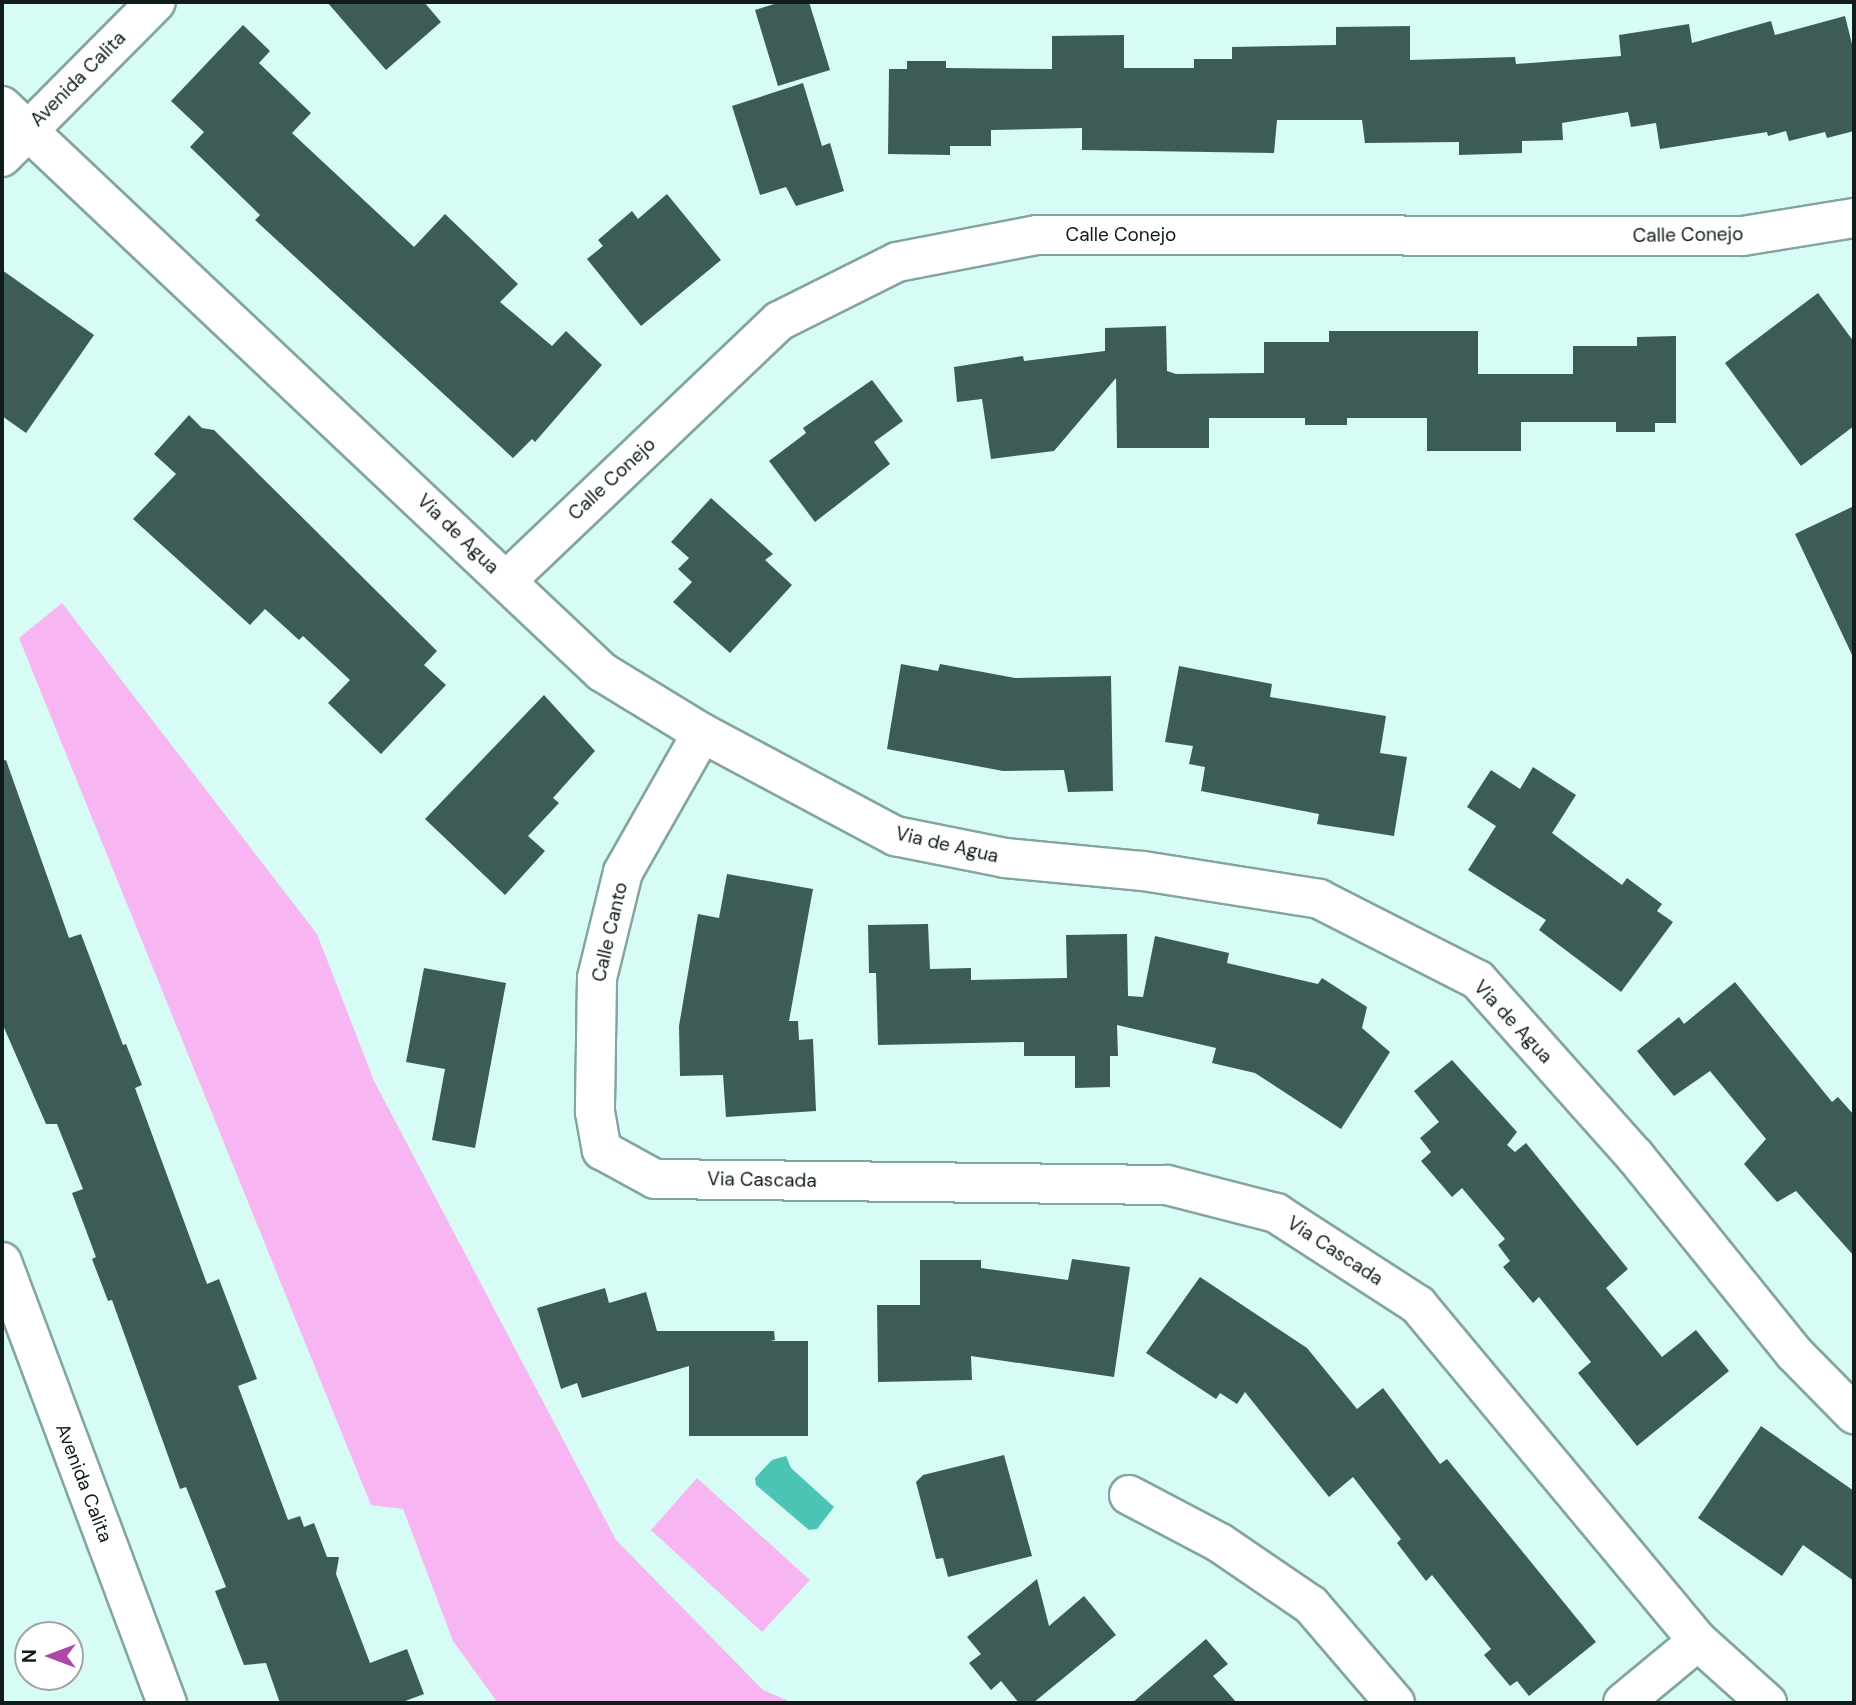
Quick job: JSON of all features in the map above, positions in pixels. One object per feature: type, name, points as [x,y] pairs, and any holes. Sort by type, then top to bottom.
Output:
[{"type":"street","name":"Avenida Calita","points":[[2,157],[15,117],[156,2]]},
{"type":"street","name":"Via de Agua","points":[[15,117],[602,672],[702,733],[895,836],[1005,858],[1143,872],[1320,899],[1478,980],[1635,1156],[1794,1353],[1854,1414]]},
{"type":"street","name":"Calle Conejo","points":[[506,580],[779,321],[897,262],[1037,234],[1743,236],[1854,218]]},
{"type":"street","name":"Calle Canto","points":[[602,1150],[596,1112],[597,978],[623,872],[702,733]]},
{"type":"street","name":"Via Cascada","points":[[602,1150],[655,1179],[1167,1185],[1276,1213],[1418,1305],[1698,1641],[1767,1703]]},
{"type":"street","name":"Avenida Calita","points":[[2,1262],[167,1703]]},
{"type":"street","points":[[1129,1495],[1220,1543],[1311,1605],[1395,1703]]},
{"type":"street","points":[[1623,1703],[1698,1641]]},
{"type":"shaded area","points":[[62,603],[317,934],[374,1081],[616,1540],[763,1690],[793,1703],[498,1703],[453,1641],[403,1509],[371,1505],[19,638]]},
{"type":"shaded area","points":[[786,1456],[791,1468],[834,1507],[817,1529],[809,1530],[756,1485],[755,1478],[772,1460]]},
{"type":"shaded area","points":[[697,1478],[810,1580],[762,1632],[651,1530]]},
{"type":"building","points":[[327,2],[424,2],[441,22],[386,70]]},
{"type":"building","points":[[781,2],[809,2],[830,70],[778,86],[755,10]]},
{"type":"building","points":[[1845,16],[1854,52],[1854,131],[1827,138],[1825,132],[1789,141],[1786,131],[1768,136],[1767,132],[1660,149],[1656,123],[1631,127],[1628,112],[1562,123],[1563,140],[1522,141],[1522,153],[1459,155],[1459,142],[1365,143],[1362,120],[1277,120],[1274,153],[1082,150],[1082,128],[991,130],[991,146],[950,146],[950,155],[888,154],[889,69],[907,69],[907,61],[946,61],[946,68],[1052,69],[1052,36],[1124,35],[1124,68],[1194,68],[1194,59],[1232,59],[1232,47],[1336,45],[1336,27],[1410,26],[1410,60],[1515,57],[1516,64],[1621,56],[1619,35],[1689,24],[1692,43],[1771,21],[1775,35]]},
{"type":"building","points":[[243,25],[270,51],[259,63],[311,113],[292,133],[414,247],[445,214],[518,284],[500,302],[552,346],[566,331],[602,365],[535,442],[532,439],[513,458],[255,220],[260,215],[190,147],[204,132],[171,101]]},
{"type":"building","points":[[803,83],[822,146],[830,143],[844,191],[796,206],[786,187],[760,195],[732,106]]},
{"type":"building","points":[[667,194],[721,260],[641,326],[587,259],[603,246],[598,240],[632,211],[638,219]]},
{"type":"building","points":[[2,270],[94,335],[26,433],[2,416]]},
{"type":"building","points":[[1818,293],[1854,342],[1854,426],[1801,466],[1725,363]]},
{"type":"building","points":[[1166,326],[1167,371],[1176,374],[1264,373],[1264,342],[1329,342],[1329,331],[1478,331],[1478,374],[1573,374],[1573,346],[1637,346],[1637,337],[1676,336],[1676,423],[1655,423],[1655,432],[1616,432],[1616,422],[1521,422],[1521,451],[1427,451],[1427,418],[1347,418],[1347,425],[1305,425],[1305,418],[1209,418],[1209,448],[1117,448],[1116,378],[1054,451],[991,459],[982,399],[957,402],[954,367],[1023,356],[1024,361],[1105,351],[1105,328]]},
{"type":"building","points":[[872,380],[903,421],[874,442],[890,464],[815,522],[769,461],[806,433],[803,428]]},
{"type":"building","points":[[189,415],[202,428],[214,430],[437,651],[424,665],[446,685],[381,754],[328,703],[350,680],[303,636],[299,640],[265,609],[250,625],[133,519],[176,474],[154,454]]},
{"type":"building","points":[[711,498],[773,554],[765,560],[792,585],[730,653],[673,602],[692,582],[678,569],[689,558],[671,542]]},
{"type":"building","points":[[1854,506],[1854,659],[1795,534]]},
{"type":"building","points":[[901,664],[938,671],[940,664],[1015,678],[1111,676],[1113,791],[1068,792],[1064,770],[1003,771],[887,749]]},
{"type":"building","points":[[1179,666],[1272,684],[1270,697],[1386,716],[1380,753],[1407,757],[1394,836],[1317,824],[1319,814],[1201,791],[1205,767],[1189,764],[1193,746],[1165,742]]},
{"type":"building","points":[[544,695],[595,751],[553,798],[559,803],[528,836],[545,851],[505,895],[425,819]]},
{"type":"building","points":[[6,760],[69,938],[81,934],[123,1045],[126,1044],[142,1085],[135,1088],[207,1284],[219,1279],[257,1379],[238,1386],[288,1520],[300,1516],[304,1527],[314,1523],[327,1557],[339,1557],[336,1574],[370,1663],[407,1649],[424,1694],[400,1703],[280,1703],[266,1663],[244,1665],[215,1591],[226,1587],[186,1487],[180,1489],[112,1300],[108,1301],[92,1259],[96,1257],[72,1193],[83,1189],[57,1124],[46,1124],[2,1023],[2,761]]},
{"type":"building","points":[[1533,767],[1576,795],[1552,833],[1622,885],[1627,878],[1662,904],[1657,911],[1673,922],[1621,992],[1539,930],[1546,920],[1468,870],[1496,826],[1467,807],[1491,770],[1520,789]]},
{"type":"building","points":[[727,874],[813,889],[789,1021],[798,1021],[799,1040],[813,1039],[816,1111],[726,1117],[723,1075],[680,1076],[679,1026],[698,914],[719,918]]},
{"type":"building","points":[[928,924],[930,969],[971,968],[971,980],[1067,978],[1066,935],[1127,934],[1128,996],[1143,997],[1155,936],[1229,953],[1227,963],[1318,984],[1322,978],[1367,1007],[1362,1028],[1390,1052],[1341,1129],[1255,1073],[1212,1063],[1216,1048],[1117,1025],[1118,1056],[1110,1056],[1110,1087],[1075,1088],[1075,1056],[1024,1056],[1024,1042],[878,1045],[876,973],[869,973],[868,925]]},
{"type":"building","points":[[424,968],[506,983],[475,1148],[432,1140],[445,1069],[406,1062]]},
{"type":"building","points":[[1735,982],[1832,1102],[1838,1097],[1854,1115],[1854,1256],[1796,1191],[1777,1202],[1744,1164],[1766,1139],[1710,1071],[1674,1096],[1637,1051],[1679,1017],[1684,1024]]},
{"type":"building","points":[[1452,1060],[1517,1132],[1507,1145],[1515,1152],[1526,1143],[1628,1269],[1606,1288],[1662,1357],[1696,1330],[1729,1371],[1637,1446],[1578,1373],[1591,1362],[1539,1297],[1533,1303],[1503,1267],[1510,1261],[1498,1245],[1505,1239],[1462,1188],[1452,1197],[1421,1161],[1431,1152],[1420,1138],[1439,1122],[1414,1091]]},
{"type":"building","points":[[1072,1259],[1130,1267],[1114,1377],[971,1356],[972,1380],[878,1382],[877,1305],[920,1305],[920,1260],[981,1260],[981,1268],[1068,1280]]},
{"type":"building","points":[[1200,1277],[1307,1348],[1357,1409],[1383,1388],[1440,1464],[1447,1459],[1596,1642],[1529,1696],[1517,1681],[1510,1686],[1484,1655],[1491,1649],[1432,1575],[1426,1581],[1397,1543],[1401,1539],[1353,1477],[1329,1497],[1245,1392],[1237,1404],[1220,1393],[1216,1399],[1146,1353]]},
{"type":"building","points":[[605,1288],[609,1303],[646,1292],[657,1331],[774,1331],[775,1340],[770,1341],[808,1341],[808,1436],[689,1436],[689,1366],[582,1398],[577,1383],[561,1389],[537,1308]]},
{"type":"building","points":[[1761,1426],[1854,1491],[1854,1581],[1803,1545],[1782,1576],[1698,1518]]},
{"type":"building","points":[[1004,1455],[1032,1556],[948,1577],[943,1558],[936,1559],[916,1482],[923,1475]]},
{"type":"building","points":[[1037,1579],[1049,1626],[1084,1596],[1116,1635],[1033,1703],[1019,1703],[1001,1681],[991,1690],[969,1663],[981,1654],[967,1637]]},
{"type":"building","points":[[1206,1639],[1228,1664],[1213,1676],[1237,1703],[1132,1703]]}]
